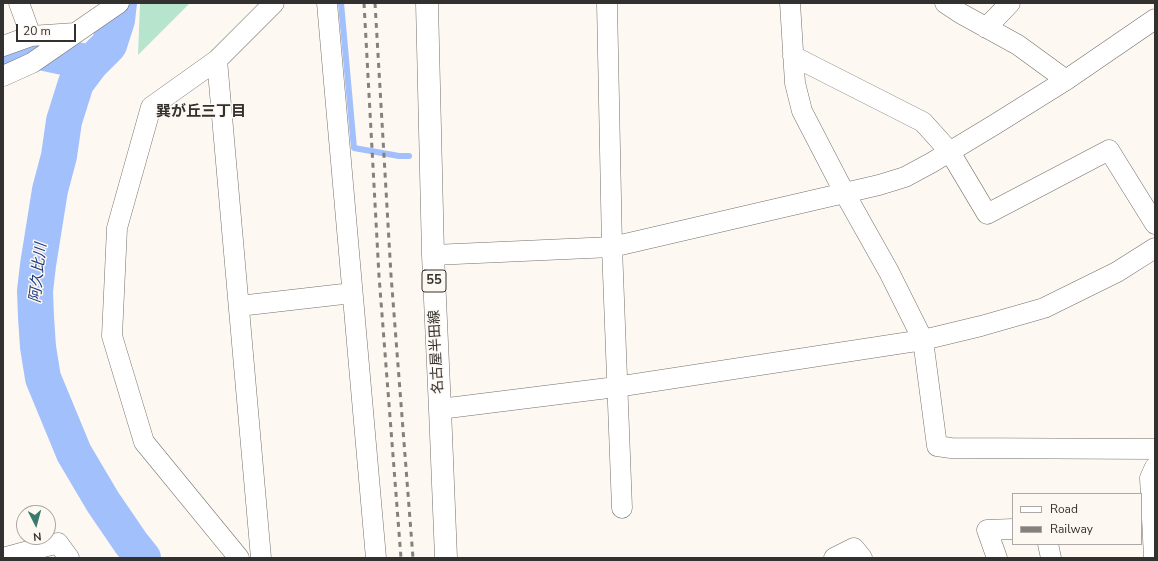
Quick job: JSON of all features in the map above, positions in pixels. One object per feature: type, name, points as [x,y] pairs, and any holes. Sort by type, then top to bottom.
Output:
[{"type":"main road","name":"名古屋半田線","points":[[427,3],[432,255],[446,558]]},
{"type":"street","points":[[20,3],[31,36]]},
{"type":"street","points":[[239,558],[144,442],[112,336],[117,228],[151,107],[217,60],[274,3]]},
{"type":"street","points":[[327,3],[376,558]]},
{"type":"street","points":[[607,3],[616,388],[622,508]]},
{"type":"street","points":[[790,3],[795,83],[802,110],[844,192],[889,272],[923,340],[937,446],[951,448],[1155,449]]},
{"type":"street","points":[[945,3],[960,14],[1018,46],[1066,80]]},
{"type":"street","points":[[986,28],[1010,3]]},
{"type":"street","points":[[3,76],[32,63],[113,7]]},
{"type":"street","points":[[432,255],[612,247],[879,185],[905,177],[950,152],[1066,80],[1155,19]]},
{"type":"street","points":[[3,46],[31,36],[68,38]]},
{"type":"street","points":[[793,56],[923,122],[950,152],[987,214],[1109,150],[1155,224]]},
{"type":"street","points":[[217,60],[261,558]]},
{"type":"street","points":[[440,409],[616,388],[923,340],[981,326],[1044,308],[1117,272],[1155,248]]},
{"type":"street","points":[[239,306],[352,292]]},
{"type":"street","points":[[1154,558],[1150,478],[1155,467]]},
{"type":"street","points":[[997,558],[987,530],[1012,529]]},
{"type":"street","points":[[3,558],[58,543],[69,558]]},
{"type":"street","points":[[1048,545],[1051,558]]},
{"type":"street","points":[[834,558],[854,548],[862,558]]},
{"type":"green space","points":[[140,3],[190,3],[138,55]]},
{"type":"waterway","name":"阿久比川","points":[[119,3],[117,20],[109,45],[91,63],[76,83],[64,121],[59,156],[50,190],[38,265],[35,291],[36,317],[38,347],[43,378],[74,453],[103,502],[143,558]]},
{"type":"waterway","points":[[341,3],[354,148],[399,156],[409,156]]},
{"type":"waterway","points":[[3,59],[30,50],[91,63]]},
{"type":"railway","points":[[364,3],[379,276],[401,558]]},
{"type":"railway","points":[[375,3],[391,275],[413,558]]},
{"type":"district","name":"巽が丘三丁目","points":[[201,112]]}]
